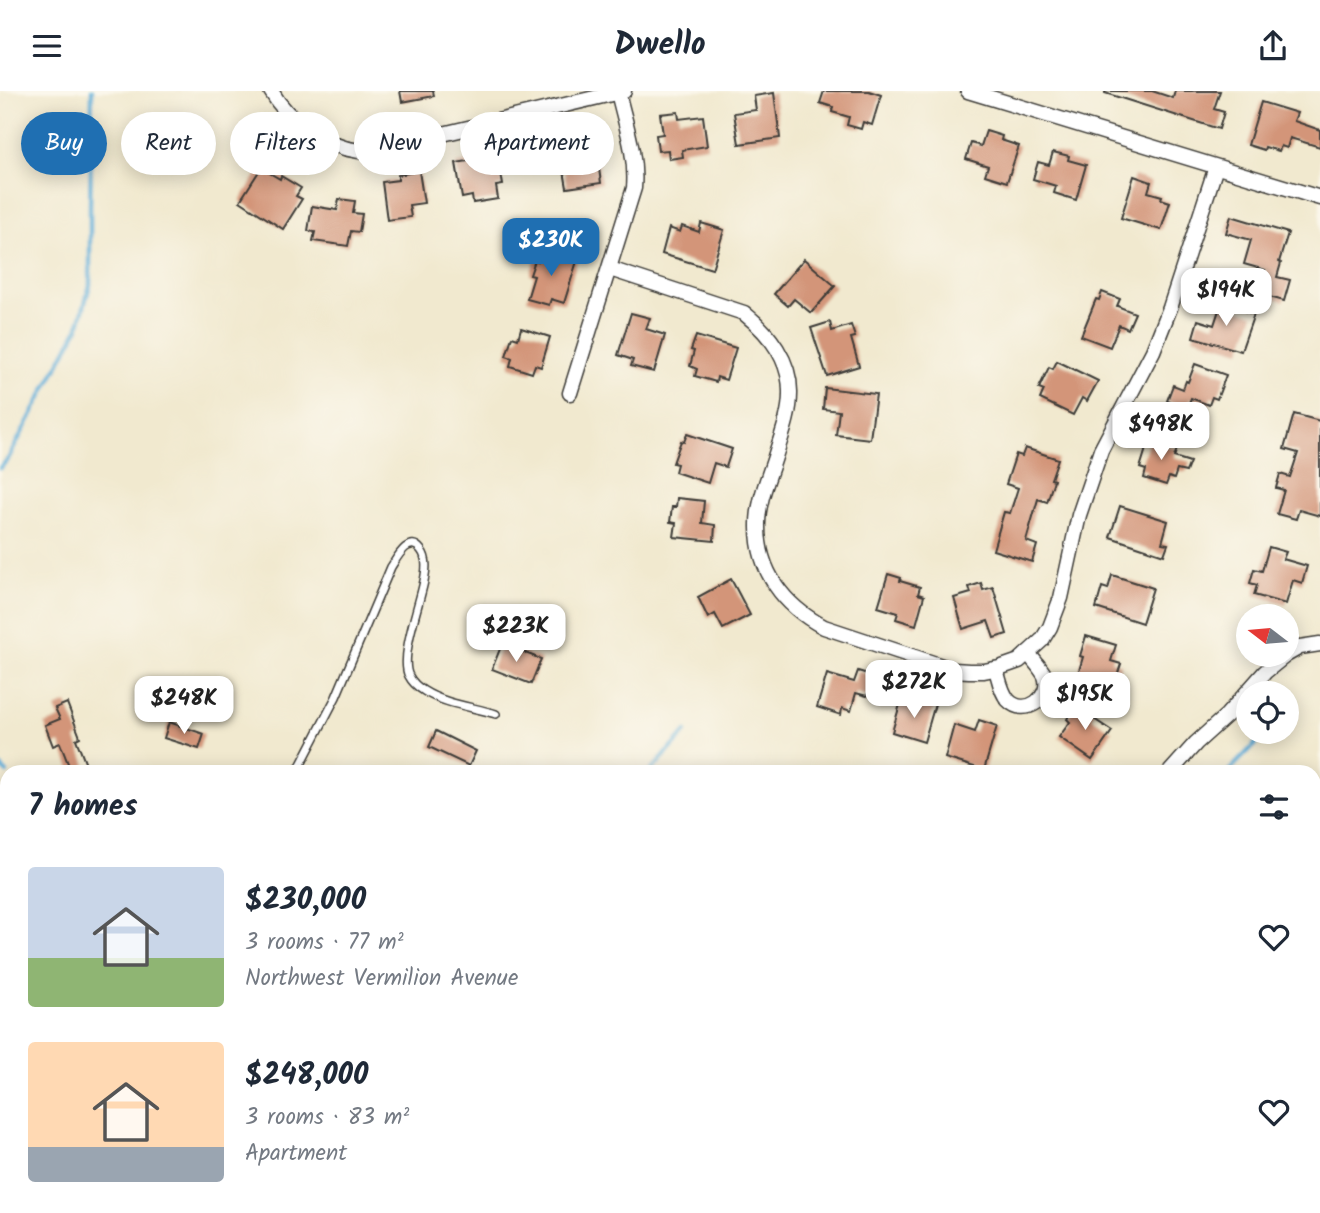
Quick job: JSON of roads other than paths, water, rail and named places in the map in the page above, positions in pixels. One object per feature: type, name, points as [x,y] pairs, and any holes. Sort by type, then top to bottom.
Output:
[{"type":"street","points":[[271,91],[296,121],[325,141],[361,152],[621,92],[635,174],[634,188],[570,393]]},
{"type":"street","points":[[968,91],[1320,198]]},
{"type":"street","points":[[610,269],[744,313],[774,343],[784,363],[790,394],[789,409],[761,500],[758,523],[764,561],[787,601],[808,619],[824,627],[954,670],[996,669],[1019,661],[1042,640],[1050,627],[1061,598],[1079,515],[1101,450],[1153,351],[1170,308],[1216,167]]},
{"type":"street","points":[[1176,765],[1275,664],[1300,647],[1320,644]]},
{"type":"street","points":[[996,669],[1007,699],[1020,707],[1031,706],[1044,696],[1046,677],[1028,653]]},
{"type":"lane","points":[[301,765],[336,697],[391,567],[400,553],[412,544],[423,553],[426,571],[406,656],[409,676],[423,691],[435,697],[496,714]]},
{"type":"waterway","points":[[0,468],[8,459],[78,328],[90,285],[92,91]]},
{"type":"waterway","points":[[656,765],[686,732]]},
{"type":"waterway","points":[[1235,765],[1255,744]]}]
